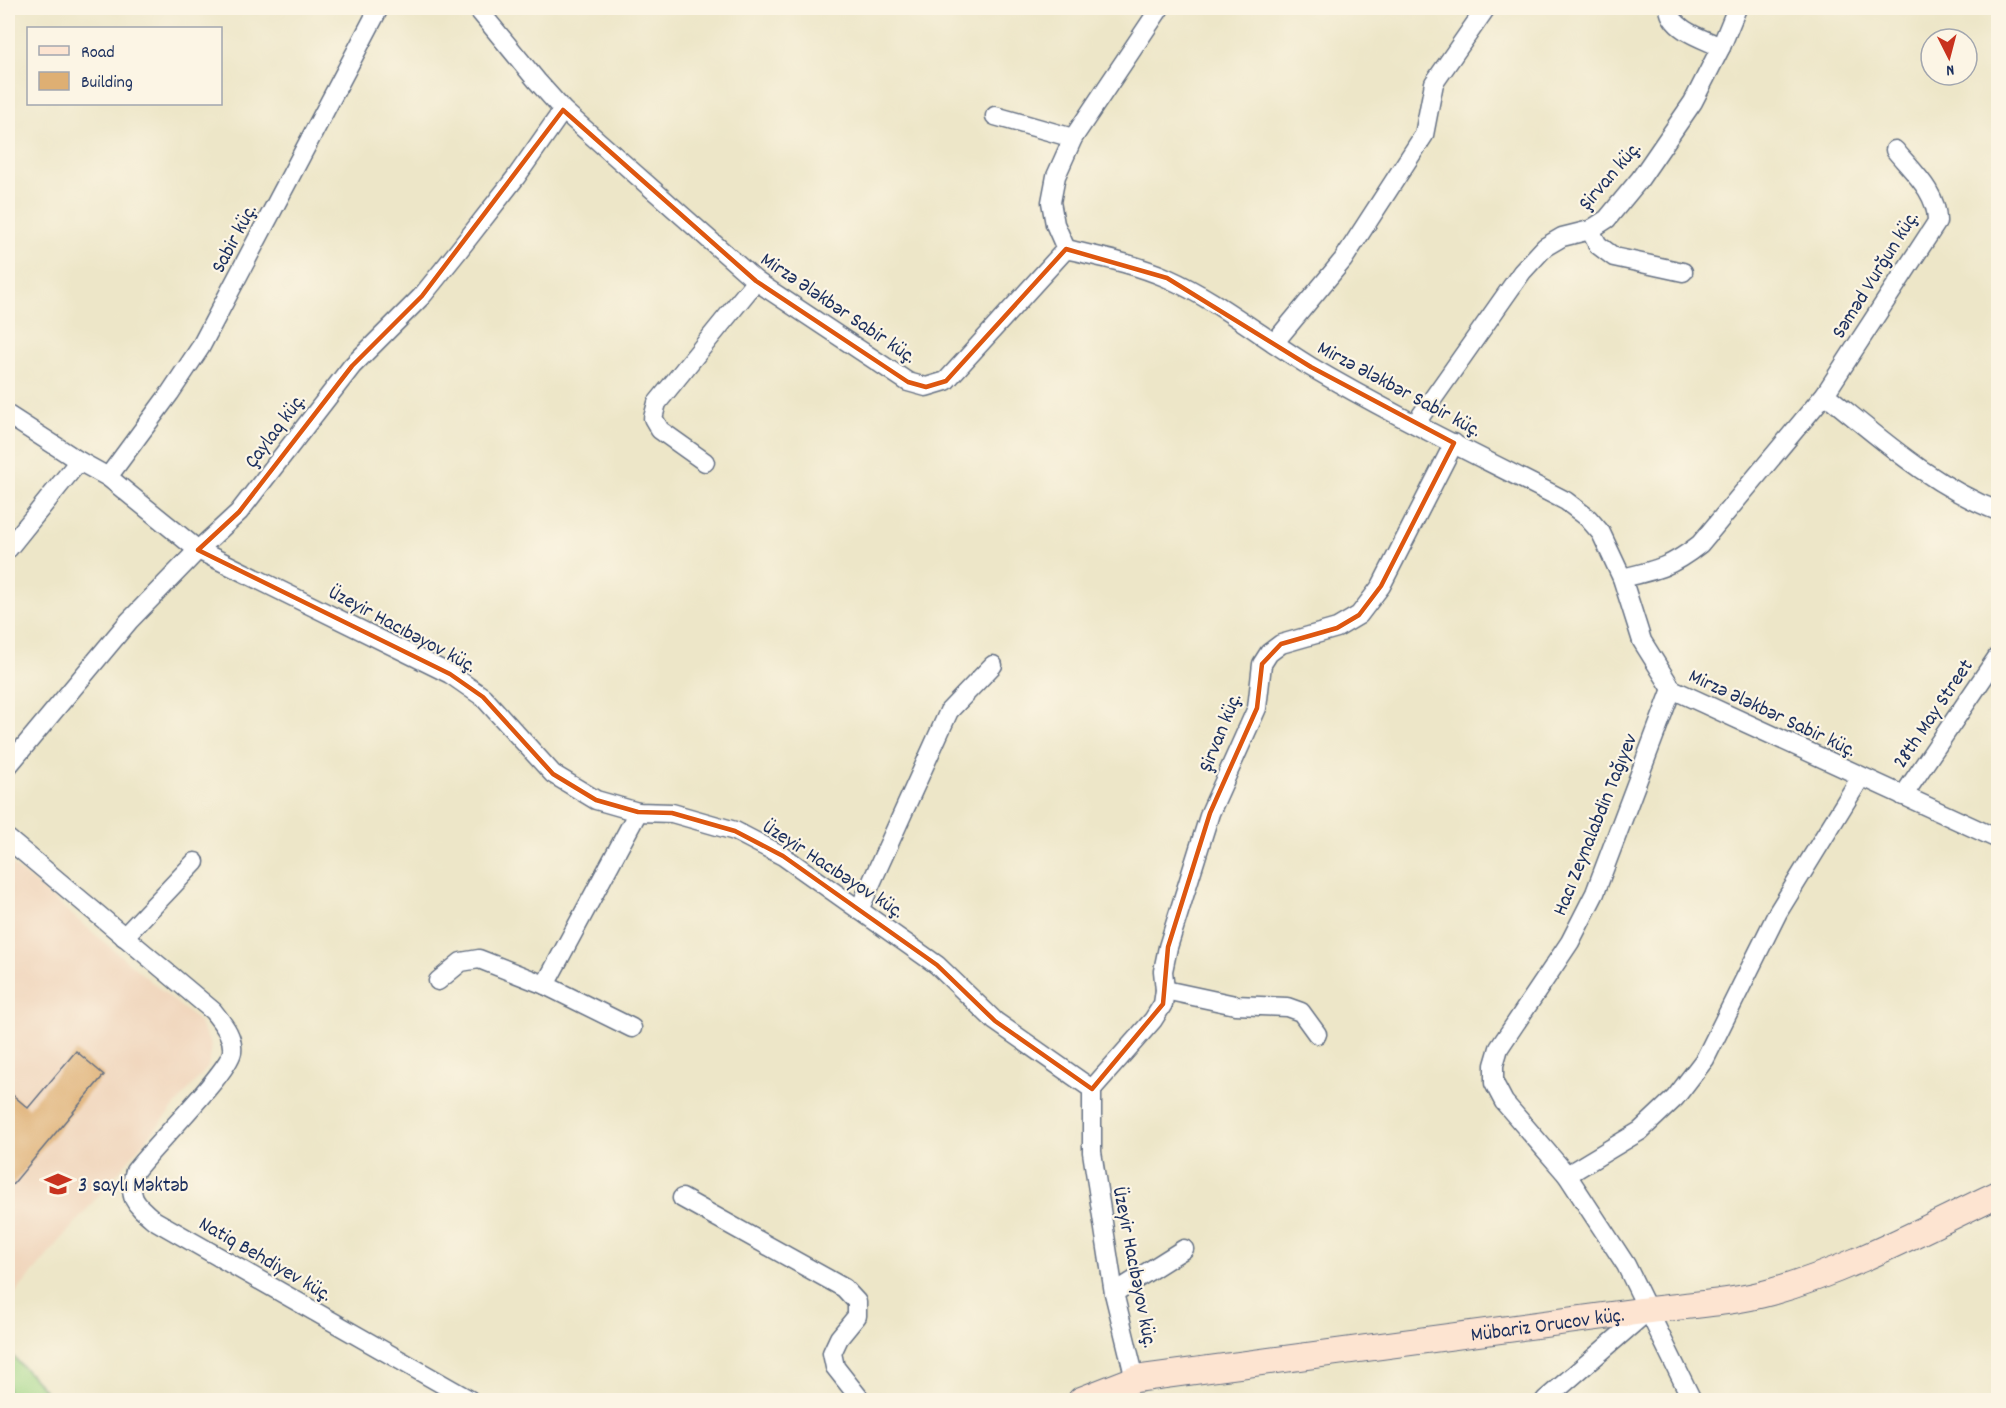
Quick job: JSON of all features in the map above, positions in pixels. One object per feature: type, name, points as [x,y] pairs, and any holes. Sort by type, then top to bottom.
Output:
[{"type":"street","name":"Sabir küç.","points":[[108,477],[200,348],[379,8]]},
{"type":"street","name":"Mirzə Ələkbər Sabir küç.","points":[[477,8],[563,110],[756,281],[908,382],[926,387],[946,381],[1066,249],[1126,264],[1167,278],[1213,303],[1311,367],[1414,424],[1566,501],[1588,518],[1601,533],[1622,578],[1642,641],[1672,690],[1998,839]]},
{"type":"street","points":[[1066,249],[1055,224],[1051,202],[1056,176],[1073,138],[1160,8]]},
{"type":"street","points":[[1274,343],[1343,260],[1424,135],[1434,83],[1486,8]]},
{"type":"street","points":[[1669,8],[1680,27],[1721,47]]},
{"type":"street","name":"Şirvan küç.","points":[[1414,424],[1522,272],[1545,247],[1562,237],[1590,230],[1606,219],[1640,179],[1693,102],[1721,47],[1737,8]]},
{"type":"street","name":"Çaylaq küç.","points":[[8,766],[129,621],[198,550],[239,512],[352,366],[422,296],[516,177],[563,110]]},
{"type":"street","points":[[995,116],[1073,138]]},
{"type":"street","name":"Səməd Vurğun küç.","points":[[1622,578],[1660,569],[1679,561],[1700,544],[1825,394],[1937,222],[1938,210],[1933,197],[1895,150]]},
{"type":"street","points":[[1590,230],[1598,245],[1614,257],[1683,272]]},
{"type":"street","points":[[705,462],[660,430],[653,418],[657,403],[756,281]]},
{"type":"street","points":[[1825,394],[1906,459],[1951,489],[1998,511]]},
{"type":"street","name":"Üzeyir Hacıbəyov küç.","points":[[8,416],[108,477],[198,550],[450,674],[483,697],[553,774],[596,800],[638,812],[672,813],[735,831],[783,856],[937,965],[995,1021],[1092,1089],[1092,1152],[1114,1293],[1135,1379]]},
{"type":"street","name":"Şirvan küç.","points":[[1092,1089],[1153,1020],[1163,1004],[1166,990],[1163,971],[1168,947],[1210,813],[1257,708],[1262,664],[1269,653],[1281,644],[1337,628],[1359,615],[1381,586],[1454,444]]},
{"type":"street","points":[[8,549],[79,461]]},
{"type":"street","name":"28th May Street","points":[[1903,796],[1998,656]]},
{"type":"street","points":[[859,910],[949,711],[993,664]]},
{"type":"street","name":"Hacı Zeynalabdin Tağıyev","points":[[1672,690],[1595,892],[1570,942],[1499,1048],[1494,1065],[1494,1083],[1504,1102],[1567,1175],[1626,1265],[1692,1401]]},
{"type":"street","points":[[1567,1175],[1640,1131],[1675,1098],[1705,1059],[1778,912],[1861,777]]},
{"type":"street","points":[[545,984],[638,812]]},
{"type":"street","name":"Natiq Behdiyev küç.","points":[[8,839],[213,1011],[228,1030],[232,1052],[221,1073],[135,1171],[131,1185],[135,1203],[154,1220],[470,1401]]},
{"type":"street","points":[[124,937],[195,862]]},
{"type":"street","points":[[438,981],[460,962],[478,959],[545,984],[632,1028]]},
{"type":"street","points":[[1166,990],[1235,1005],[1287,1007],[1301,1012],[1317,1034]]},
{"type":"street","name":"Mübariz Orucov küç.","points":[[1081,1401],[1135,1379],[1721,1302],[1771,1292],[1836,1269],[1998,1194]]},
{"type":"street","points":[[682,1198],[844,1288],[857,1302],[857,1316],[839,1338],[832,1353],[835,1367],[861,1401]]},
{"type":"street","points":[[1114,1293],[1184,1249]]},
{"type":"street","points":[[1545,1401],[1649,1310]]},
{"type":"highlighted area","points":[[563,110],[756,281],[908,382],[926,387],[946,381],[1066,249],[1167,278],[1311,367],[1454,443],[1381,586],[1359,615],[1337,628],[1281,644],[1262,664],[1257,708],[1210,813],[1168,947],[1163,1004],[1092,1089],[995,1021],[937,965],[783,856],[735,831],[672,813],[638,812],[596,800],[553,774],[483,697],[450,674],[198,550],[239,512],[352,366],[422,296]]},
{"type":"shaded area","name":"3 saylı Məktəb","points":[[8,861],[199,1022],[211,1045],[208,1067],[8,1302]]},
{"type":"green space","points":[[8,1351],[54,1400],[8,1400]]},
{"type":"building","points":[[76,1051],[104,1075],[8,1190],[8,1091],[28,1108]]},
{"type":"place","name":"3 saylı Məktəb","points":[[58,1184]]}]
